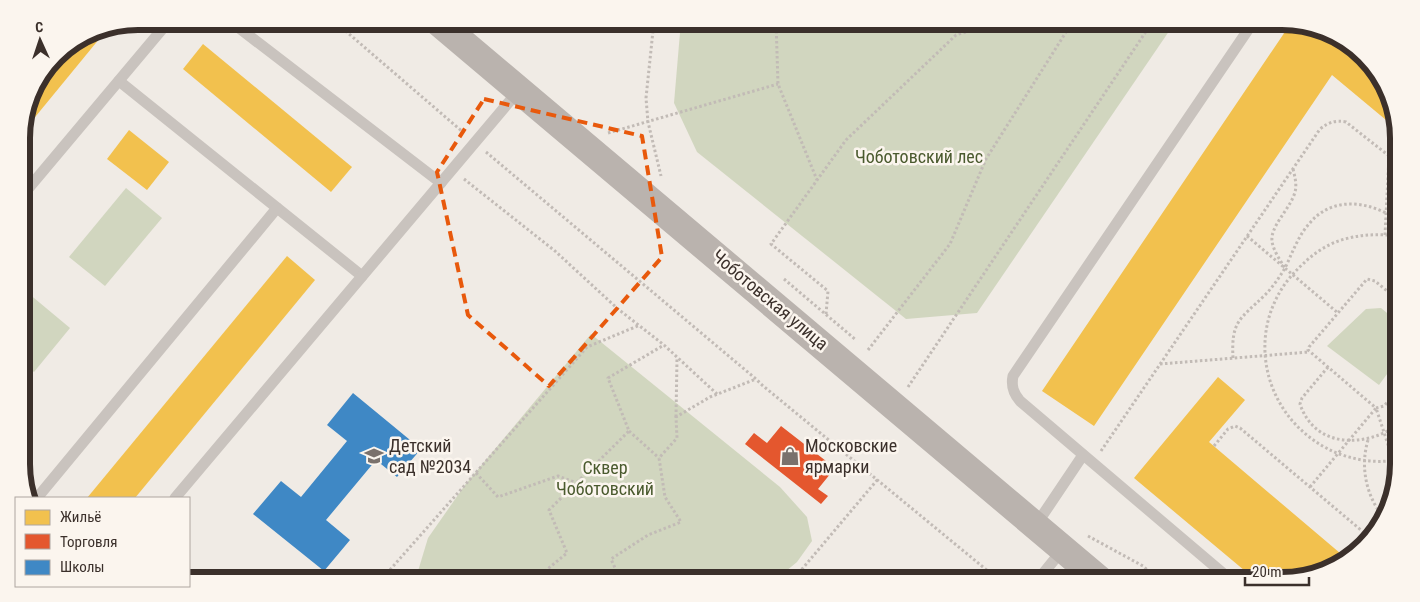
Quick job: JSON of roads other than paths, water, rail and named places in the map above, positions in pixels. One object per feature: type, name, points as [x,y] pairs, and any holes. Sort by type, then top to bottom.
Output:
[{"type":"main road","name":"Чоботовская улица","points":[[448,30],[520,89],[905,392],[1036,525],[1073,540],[1095,572]]},
{"type":"lane","points":[[30,187],[162,30]]},
{"type":"lane","points":[[242,30],[440,183]]},
{"type":"lane","points":[[1222,572],[1015,396],[1012,382],[1013,376],[1248,30]]},
{"type":"lane","points":[[119,81],[362,276]]},
{"type":"lane","points":[[176,497],[520,89]]},
{"type":"lane","points":[[39,497],[276,208]]},
{"type":"lane","points":[[1036,525],[1083,455]]},
{"type":"lane","points":[[1045,572],[1073,540]]},
{"type":"place","name":"Детский сад №2034","points":[[374,456]]},
{"type":"place","name":"Московские ярмарки","points":[[790,456]]},
{"type":"park label","name":"Чоботовский лес","points":[[919,157]]},
{"type":"park label","name":"Сквер Чоботовский","points":[[605,478]]}]
